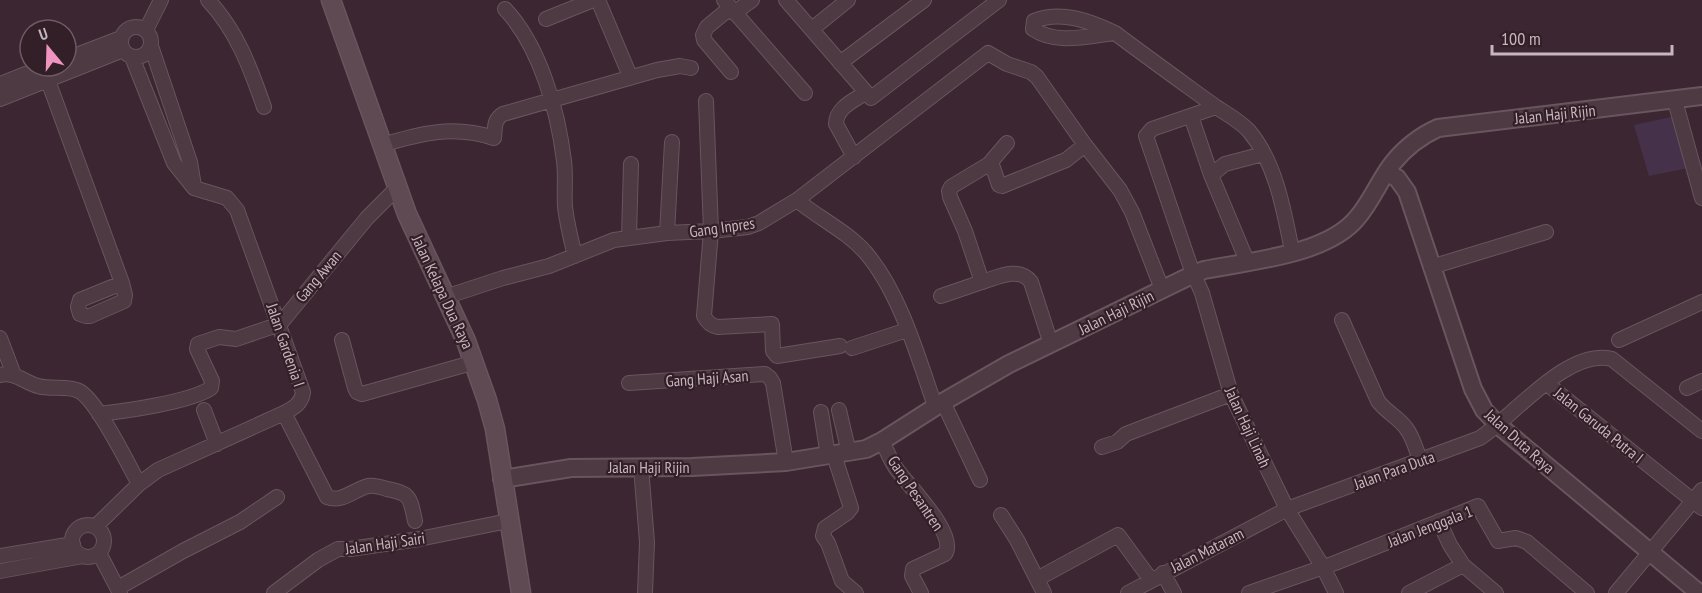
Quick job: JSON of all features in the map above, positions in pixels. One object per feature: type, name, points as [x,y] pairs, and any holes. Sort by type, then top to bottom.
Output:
[{"type":"main road","name":"Jalan Kelapa Dua Raya","points":[[331,0],[414,231],[475,362],[495,429],[521,593]]},
{"type":"street","points":[[146,30],[161,0]]},
{"type":"street","points":[[208,0],[223,16],[239,40],[264,107]]},
{"type":"street","points":[[546,19],[593,0]]},
{"type":"street","points":[[598,0],[630,76]]},
{"type":"street","points":[[731,72],[703,35],[707,27],[729,7],[752,0]]},
{"type":"street","points":[[786,0],[865,93],[874,97],[999,0]]},
{"type":"street","points":[[812,28],[848,0]]},
{"type":"street","points":[[840,63],[924,0]]},
{"type":"street","points":[[729,7],[805,93]]},
{"type":"street","points":[[505,9],[530,44],[550,100],[564,161],[567,219],[575,256]]},
{"type":"street","points":[[1115,33],[1065,38],[1045,35],[1033,29],[1034,21],[1045,16],[1067,17],[1086,21],[1115,33],[1216,107],[1239,121],[1263,154],[1282,206],[1292,251]]},
{"type":"street","points":[[135,27],[146,30],[152,40],[151,46],[190,162],[194,188],[174,164],[126,48],[124,33],[135,27]]},
{"type":"street","points":[[78,57],[126,48],[144,55],[151,46]]},
{"type":"street","points":[[78,62],[126,48]]},
{"type":"street","name":"Gang Inpres","points":[[446,297],[575,256],[628,236],[711,231],[748,227],[759,223],[796,200],[855,157],[988,53],[1007,64],[1031,72],[1085,145]]},
{"type":"street","points":[[382,145],[438,130],[481,134],[494,138],[498,116],[630,76],[671,67],[691,68]]},
{"type":"street","points":[[0,84],[21,78]]},
{"type":"street","points":[[0,99],[34,78]]},
{"type":"street","points":[[49,78],[122,283]]},
{"type":"street","points":[[855,157],[836,124],[836,118],[842,109],[865,93]]},
{"type":"street","name":"Jalan Haji Rijin","points":[[502,479],[571,468],[702,467],[786,462],[866,449],[1000,369],[1194,274],[1317,245],[1334,238],[1360,214],[1391,166],[1423,135],[1438,128],[1702,96]]},
{"type":"street","points":[[706,101],[711,231],[704,315],[711,325],[718,327],[772,324],[774,353],[781,357],[846,347],[908,330]]},
{"type":"street","points":[[1675,101],[1702,198]]},
{"type":"street","points":[[1216,107],[1191,116],[1211,175],[1247,261]]},
{"type":"street","name":"Jalan Haji Linah","points":[[1191,116],[1152,129],[1146,136],[1202,293],[1231,394],[1287,508],[1336,593]]},
{"type":"street","points":[[667,233],[672,142]]},
{"type":"street","points":[[981,282],[949,191],[955,183],[991,162],[1007,143]]},
{"type":"street","points":[[991,162],[999,185],[1002,186],[1066,160],[1085,145],[1114,181],[1125,199],[1162,289]]},
{"type":"street","points":[[1211,175],[1225,164],[1263,154]]},
{"type":"street","points":[[628,236],[631,164]]},
{"type":"street","name":"Jalan Duta Raya","points":[[1387,173],[1397,178],[1407,192],[1473,389],[1484,410],[1498,425],[1699,593]]},
{"type":"street","name":"Jalan Gardenia I","points":[[96,526],[139,484],[158,470],[284,413],[298,405],[302,398],[303,392],[280,324],[233,202],[220,195],[194,188]]},
{"type":"street","name":"Gang Awan","points":[[280,324],[367,218],[397,188]]},
{"type":"street","points":[[796,200],[853,241],[865,252],[886,282],[939,404],[980,480]]},
{"type":"street","points":[[1431,267],[1546,232]]},
{"type":"street","points":[[941,296],[981,282],[1023,273],[1031,282],[1051,344]]},
{"type":"street","points":[[1619,340],[1702,302]]},
{"type":"street","points":[[1342,320],[1378,401],[1383,409],[1406,427],[1420,460]]},
{"type":"street","points":[[99,414],[152,405],[207,391],[213,385],[197,346],[219,337],[236,339],[280,324]]},
{"type":"street","points":[[0,338],[7,375],[41,387],[69,388],[86,396],[99,414],[139,484]]},
{"type":"street","points":[[342,340],[355,388],[362,394],[475,362]]},
{"type":"street","points":[[1546,383],[1581,363],[1597,358],[1612,359],[1702,431]]},
{"type":"street","name":"Gang Haji Asan","points":[[629,384],[765,374],[773,383],[786,462]]},
{"type":"street","points":[[1687,388],[1702,381]]},
{"type":"street","name":"Jalan Garuda Putra I","points":[[1498,425],[1520,402],[1546,383],[1699,499]]},
{"type":"street","points":[[1102,447],[1118,442],[1126,434],[1231,394]]},
{"type":"street","points":[[204,410],[217,444]]},
{"type":"street","points":[[837,455],[839,410]]},
{"type":"street","points":[[821,412],[837,455],[851,508],[825,528],[823,536],[831,549],[842,581],[856,593]]},
{"type":"street","points":[[284,413],[327,497],[342,498],[372,486],[402,492],[408,498],[415,521]]},
{"type":"street","name":"Jalan Para Duta","points":[[1287,508],[1480,438],[1498,425]]},
{"type":"street","name":"Gang Pesantren","points":[[882,441],[895,467],[932,512],[947,542],[948,550],[945,554],[913,569],[912,576],[921,593]]},
{"type":"street","points":[[641,467],[647,542],[645,593]]},
{"type":"street","points":[[99,553],[119,590],[183,551],[240,522],[277,497]]},
{"type":"street","points":[[1616,593],[1699,499]]},
{"type":"street","name":"Jalan Jenggala 1","points":[[1249,593],[1323,567],[1478,506],[1498,541],[1522,539],[1579,591]]},
{"type":"street","name":"Jalan Mataram","points":[[1128,593],[1287,508]]},
{"type":"street","points":[[1001,516],[1017,540],[1044,593]]},
{"type":"street","name":"Jalan Haji Sairi","points":[[274,593],[318,560],[338,549],[419,539],[508,521]]},
{"type":"street","points":[[1439,521],[1450,545],[1463,565],[1496,593]]},
{"type":"street","points":[[0,571],[94,556],[102,549],[105,539],[96,526],[86,525],[76,530],[72,539],[75,550],[83,556]]},
{"type":"street","points":[[1037,579],[1118,535],[1174,593]]},
{"type":"street","points":[[0,556],[72,544]]},
{"type":"street","points":[[1409,593],[1463,565]]},
{"type":"shaded area","points":[[1685,114],[1698,166],[1649,176],[1634,125]]}]
